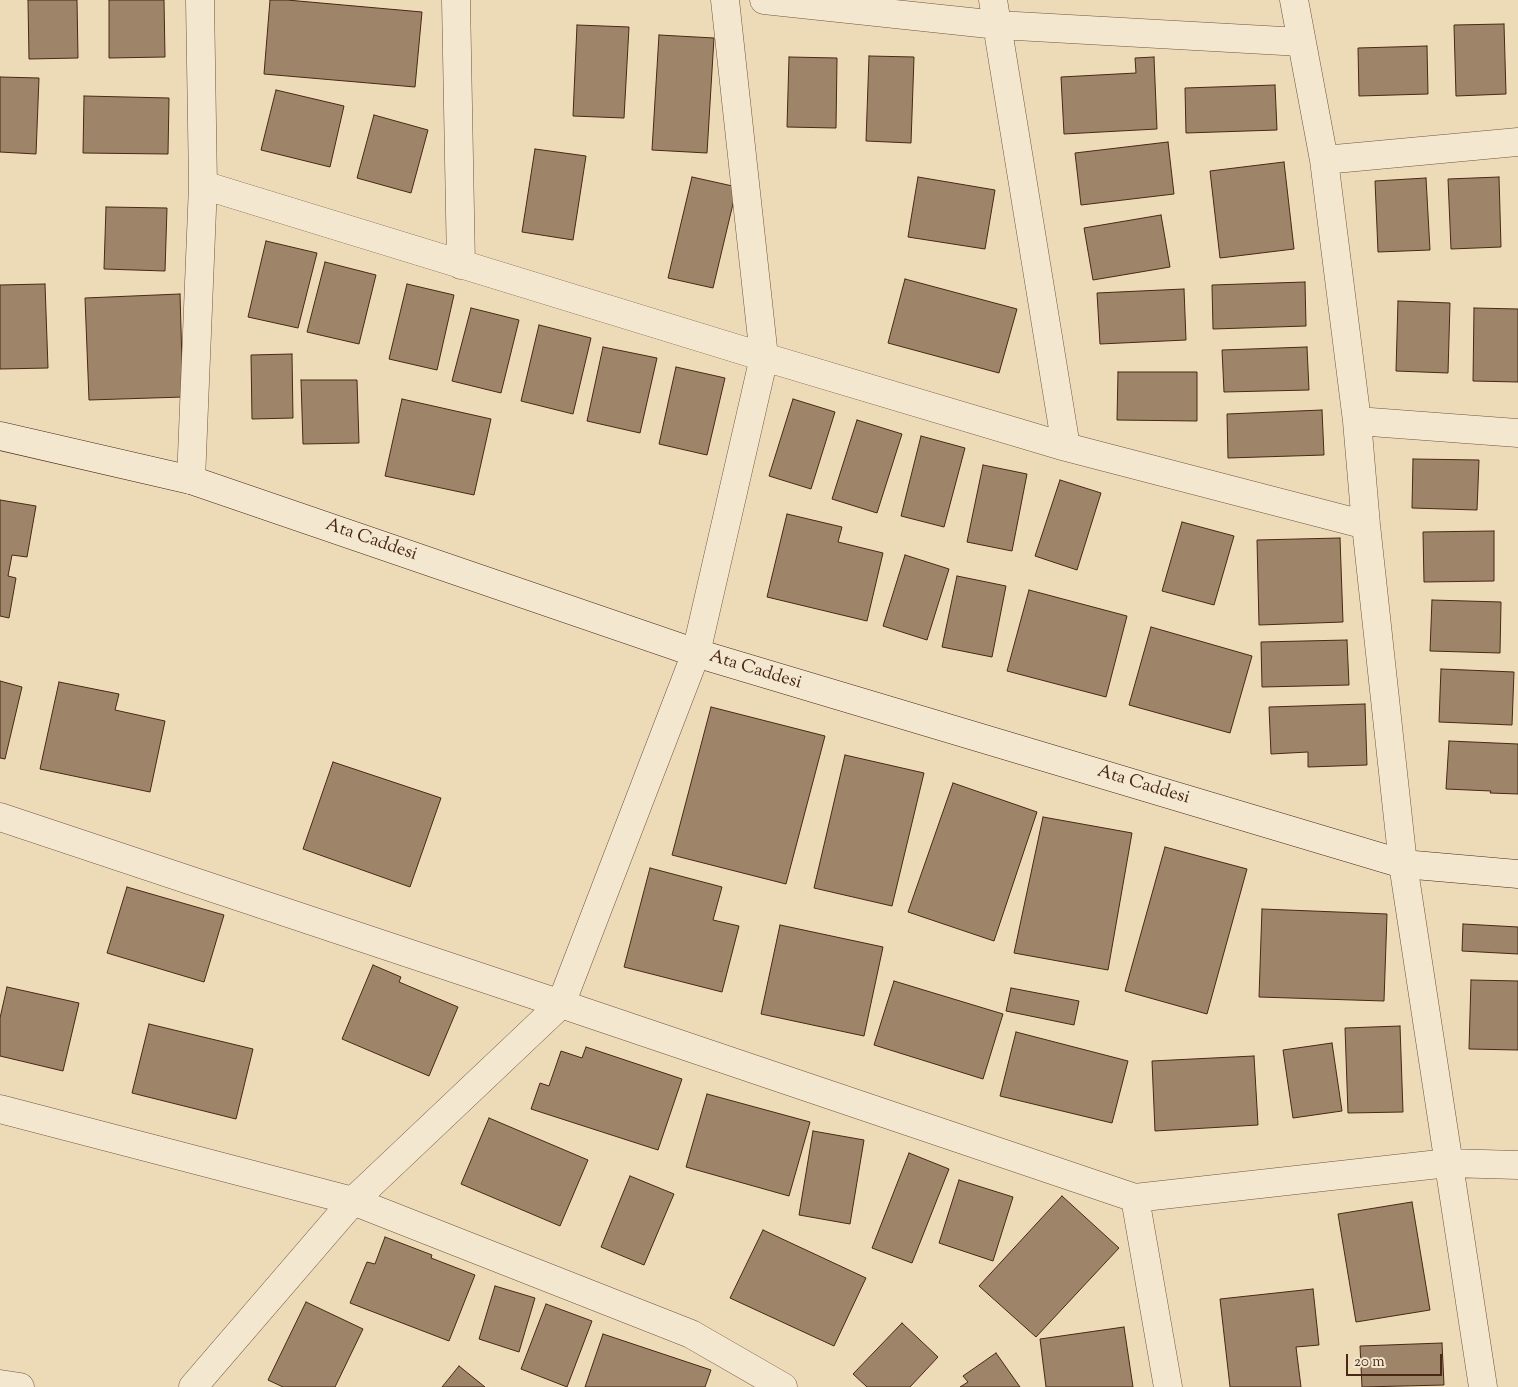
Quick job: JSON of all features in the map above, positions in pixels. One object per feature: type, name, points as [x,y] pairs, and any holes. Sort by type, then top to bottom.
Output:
[{"type":"street","points":[[191,480],[203,185],[200,0]]},
{"type":"street","points":[[456,0],[461,265]]},
{"type":"street","points":[[193,1387],[353,1201],[561,1004],[696,653],[764,357],[725,0]]},
{"type":"street","points":[[764,0],[995,12],[1301,42]]},
{"type":"street","points":[[1294,0],[1324,160],[1357,421],[1366,525],[1403,864],[1483,1387]]},
{"type":"street","points":[[995,12],[1066,446]]},
{"type":"street","points":[[1324,160],[1518,142]]},
{"type":"street","points":[[203,185],[764,357],[1066,446],[1366,525]]},
{"type":"street","points":[[1357,421],[1518,433]]},
{"type":"street","name":"Ata Caddesi","points":[[0,436],[191,480],[696,653],[1403,864],[1518,874]]},
{"type":"street","points":[[0,817],[1135,1198],[1448,1163],[1518,1165]]},
{"type":"street","points":[[0,1109],[353,1201],[692,1334],[783,1387]]},
{"type":"street","points":[[1135,1198],[1168,1387]]},
{"type":"street","points":[[0,1384],[20,1387]]},
{"type":"building","points":[[28,0],[77,0],[78,58],[29,59]]},
{"type":"building","points":[[109,0],[164,0],[165,57],[109,58]]},
{"type":"building","points":[[270,0],[422,12],[415,87],[264,74]]},
{"type":"building","points":[[1504,24],[1506,94],[1456,96],[1454,25]]},
{"type":"building","points":[[577,25],[629,27],[624,118],[573,116]]},
{"type":"building","points":[[659,35],[714,38],[707,153],[652,150]]},
{"type":"building","points":[[1427,46],[1428,94],[1359,96],[1358,48]]},
{"type":"building","points":[[869,56],[914,57],[911,143],[866,141]]},
{"type":"building","points":[[789,57],[837,58],[836,128],[787,127]]},
{"type":"building","points":[[1154,57],[1157,129],[1064,134],[1061,77],[1136,73],[1135,58]]},
{"type":"building","points":[[0,77],[39,78],[36,154],[0,152]]},
{"type":"building","points":[[1275,85],[1277,130],[1186,133],[1185,88]]},
{"type":"building","points":[[276,90],[344,106],[330,167],[261,150]]},
{"type":"building","points":[[84,96],[169,98],[168,154],[83,153]]},
{"type":"building","points":[[374,115],[428,130],[411,193],[357,178]]},
{"type":"building","points":[[1168,142],[1174,194],[1081,205],[1075,153]]},
{"type":"building","points":[[535,149],[586,156],[573,240],[522,232]]},
{"type":"building","points":[[1284,162],[1294,249],[1220,258],[1210,171]]},
{"type":"building","points":[[692,177],[737,187],[713,288],[668,278]]},
{"type":"building","points":[[918,177],[995,190],[985,249],[908,237]]},
{"type":"building","points":[[1499,177],[1501,247],[1451,249],[1448,179]]},
{"type":"building","points":[[1426,178],[1430,250],[1378,252],[1375,181]]},
{"type":"building","points":[[106,207],[167,208],[165,271],[104,269]]},
{"type":"building","points":[[1161,215],[1170,267],[1093,280],[1084,228]]},
{"type":"building","points":[[266,241],[317,253],[298,328],[248,317]]},
{"type":"building","points":[[325,262],[376,275],[359,344],[307,332]]},
{"type":"building","points":[[905,279],[1017,309],[999,373],[888,343]]},
{"type":"building","points":[[1305,282],[1306,326],[1213,329],[1212,285]]},
{"type":"building","points":[[45,284],[48,368],[0,369],[0,285]]},
{"type":"building","points":[[407,284],[454,295],[437,370],[389,359]]},
{"type":"building","points":[[1184,289],[1186,340],[1100,344],[1097,293]]},
{"type":"building","points":[[180,294],[183,397],[89,400],[85,298]]},
{"type":"building","points":[[1398,301],[1450,303],[1448,373],[1396,371]]},
{"type":"building","points":[[471,308],[519,320],[501,393],[452,381]]},
{"type":"building","points":[[1474,308],[1518,309],[1518,382],[1473,381]]},
{"type":"building","points":[[539,325],[591,338],[573,414],[521,401]]},
{"type":"building","points":[[603,347],[657,358],[640,433],[587,421]]},
{"type":"building","points":[[1307,347],[1309,390],[1224,392],[1222,350]]},
{"type":"building","points":[[292,354],[293,418],[252,419],[251,355]]},
{"type":"building","points":[[676,367],[725,378],[707,455],[659,444]]},
{"type":"building","points":[[1118,372],[1197,372],[1197,421],[1117,420]]},
{"type":"building","points":[[301,380],[357,380],[359,443],[303,444]]},
{"type":"building","points":[[402,399],[491,419],[474,495],[385,476]]},
{"type":"building","points":[[793,399],[835,412],[811,489],[769,476]]},
{"type":"building","points":[[1322,410],[1324,455],[1228,458],[1227,414]]},
{"type":"building","points":[[857,420],[902,434],[877,513],[832,499]]},
{"type":"building","points":[[921,436],[965,448],[944,527],[901,516]]},
{"type":"building","points":[[1413,459],[1479,460],[1477,510],[1412,508]]},
{"type":"building","points":[[983,465],[1027,474],[1012,551],[967,542]]},
{"type":"building","points":[[1060,480],[1101,493],[1077,570],[1035,556]]},
{"type":"building","points":[[0,500],[36,506],[27,557],[12,555],[8,576],[16,578],[9,618],[0,616]]},
{"type":"building","points":[[787,514],[842,527],[838,542],[883,553],[867,621],[767,597]]},
{"type":"building","points":[[1182,522],[1234,536],[1214,605],[1162,591]]},
{"type":"building","points":[[1494,531],[1494,581],[1424,582],[1423,532]]},
{"type":"building","points":[[1340,538],[1343,622],[1259,625],[1257,540]]},
{"type":"building","points":[[905,555],[949,569],[927,640],[883,626]]},
{"type":"building","points":[[957,576],[1006,586],[992,657],[942,647]]},
{"type":"building","points":[[1029,590],[1127,616],[1106,697],[1007,671]]},
{"type":"building","points":[[1432,600],[1501,602],[1500,653],[1430,651]]},
{"type":"building","points":[[1151,627],[1252,656],[1230,733],[1129,705]]},
{"type":"building","points":[[1347,640],[1349,685],[1262,687],[1261,642]]},
{"type":"building","points":[[1441,669],[1514,672],[1512,725],[1439,722]]},
{"type":"building","points":[[0,681],[22,687],[5,759],[0,758]]},
{"type":"building","points":[[59,682],[119,694],[115,710],[165,721],[150,792],[40,769]]},
{"type":"building","points":[[1365,704],[1367,765],[1308,767],[1308,752],[1271,754],[1269,707]]},
{"type":"building","points":[[711,707],[825,736],[786,884],[672,855]]},
{"type":"building","points":[[1449,741],[1518,744],[1518,794],[1446,789]]},
{"type":"building","points":[[845,755],[924,773],[892,906],[814,888]]},
{"type":"building","points":[[333,762],[441,798],[410,887],[303,849]]},
{"type":"building","points":[[953,783],[1037,812],[994,941],[908,912]]},
{"type":"building","points":[[1043,817],[1132,833],[1108,970],[1014,953]]},
{"type":"building","points":[[1165,847],[1247,869],[1207,1014],[1125,991]]},
{"type":"building","points":[[650,868],[722,887],[713,920],[739,926],[722,992],[624,967]]},
{"type":"building","points":[[127,887],[224,915],[204,982],[107,953]]},
{"type":"building","points":[[1262,909],[1387,914],[1384,1001],[1259,997]]},
{"type":"building","points":[[1463,924],[1518,927],[1518,954],[1462,951]]},
{"type":"building","points":[[780,925],[883,947],[864,1036],[761,1014]]},
{"type":"building","points":[[373,965],[401,977],[399,982],[458,1007],[429,1076],[342,1039]]},
{"type":"building","points":[[1471,980],[1518,981],[1518,1050],[1469,1049]]},
{"type":"building","points":[[894,981],[1003,1014],[983,1079],[874,1045]]},
{"type":"building","points":[[7,987],[79,1003],[63,1071],[0,1056],[0,1018]]},
{"type":"building","points":[[1011,988],[1079,1001],[1074,1025],[1006,1011]]},
{"type":"building","points":[[149,1024],[253,1049],[236,1119],[132,1093]]},
{"type":"building","points":[[1400,1026],[1403,1112],[1348,1113],[1345,1028]]},
{"type":"building","points":[[1016,1032],[1128,1061],[1112,1123],[1000,1096]]},
{"type":"building","points":[[1332,1043],[1342,1111],[1293,1118],[1283,1050]]},
{"type":"building","points":[[586,1047],[682,1079],[658,1150],[531,1109],[540,1083],[549,1086],[561,1051],[582,1058]]},
{"type":"building","points":[[1254,1056],[1258,1125],[1155,1131],[1152,1061]]},
{"type":"building","points":[[707,1094],[810,1122],[789,1196],[686,1167]]},
{"type":"building","points":[[489,1118],[588,1160],[560,1226],[461,1184]]},
{"type":"building","points":[[813,1131],[864,1140],[850,1224],[799,1215]]},
{"type":"building","points":[[909,1153],[949,1169],[912,1263],[872,1248]]},
{"type":"building","points":[[630,1176],[674,1194],[644,1265],[601,1247]]},
{"type":"building","points":[[959,1180],[1013,1197],[993,1261],[939,1243]]},
{"type":"building","points":[[1062,1196],[1119,1248],[1036,1337],[979,1286]]},
{"type":"building","points":[[1412,1202],[1430,1310],[1356,1322],[1338,1214]]},
{"type":"building","points":[[763,1230],[866,1278],[834,1346],[730,1298]]},
{"type":"building","points":[[385,1237],[432,1255],[431,1258],[475,1275],[449,1341],[350,1303],[367,1262],[375,1264]]},
{"type":"building","points":[[495,1286],[535,1298],[519,1352],[479,1339]]},
{"type":"building","points":[[1313,1289],[1319,1345],[1296,1347],[1301,1387],[1230,1387],[1220,1299]]},
{"type":"building","points":[[306,1302],[363,1329],[335,1387],[283,1387],[268,1380]]},
{"type":"building","points":[[546,1304],[592,1321],[567,1387],[521,1369]]},
{"type":"building","points":[[902,1323],[938,1357],[910,1387],[867,1387],[853,1374]]},
{"type":"building","points":[[1124,1327],[1133,1387],[1046,1387],[1040,1339]]},
{"type":"building","points":[[603,1334],[711,1370],[705,1387],[585,1387]]},
{"type":"building","points":[[1442,1343],[1444,1385],[1362,1387],[1360,1346]]},
{"type":"building","points":[[996,1353],[1020,1387],[960,1387],[968,1382],[963,1376]]},
{"type":"building","points":[[459,1366],[485,1387],[442,1387]]}]
